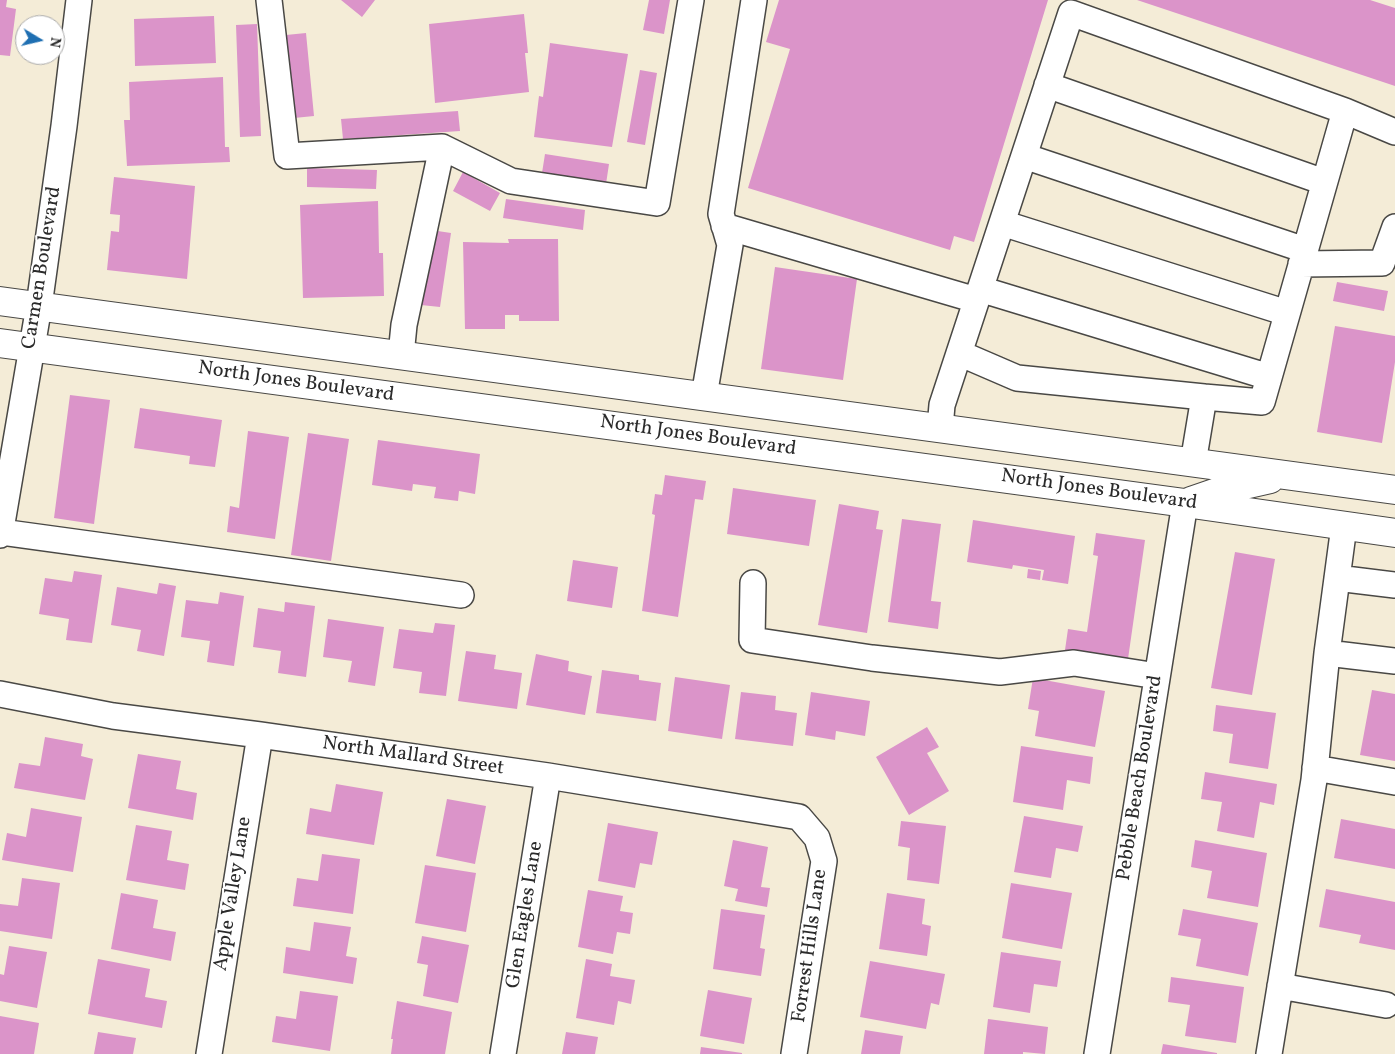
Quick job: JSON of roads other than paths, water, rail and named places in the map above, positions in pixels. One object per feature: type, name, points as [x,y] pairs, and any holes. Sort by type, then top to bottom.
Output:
[{"type":"main road","name":"North Jones Boulevard","points":[[0,301],[1395,490]]},
{"type":"main road","name":"North Jones Boulevard","points":[[0,343],[1185,502],[1395,533]]},
{"type":"main road","points":[[933,468],[940,428]]},
{"type":"main road","points":[[1185,502],[1226,489],[1288,475]]},
{"type":"street","name":"Carmen Boulevard","points":[[0,534],[38,306],[64,126],[79,0]]},
{"type":"street","points":[[269,0],[287,156],[442,147],[511,181],[658,203],[691,0]]},
{"type":"street","points":[[704,396],[730,245],[721,214],[754,0]]},
{"type":"street","points":[[940,428],[942,405],[1070,13],[1344,111],[1395,132]]},
{"type":"street","points":[[1047,85],[1324,182]]},
{"type":"street","points":[[959,353],[1017,378],[1262,402],[1344,111]]},
{"type":"street","points":[[400,355],[404,325],[442,147]]},
{"type":"street","points":[[1024,156],[1303,257],[1382,263],[1394,232]]},
{"type":"street","points":[[1002,223],[1287,314]]},
{"type":"street","points":[[724,226],[1269,377]]},
{"type":"street","points":[[1193,463],[1204,397]]},
{"type":"street","name":"Pebble Beach Boulevard","points":[[1097,1054],[1185,502]]},
{"type":"street","points":[[1269,1054],[1315,768],[1327,653],[1344,526]]},
{"type":"street","points":[[0,534],[460,595]]},
{"type":"street","points":[[1337,578],[1395,585]]},
{"type":"street","points":[[753,583],[752,640],[872,658],[1000,672],[1074,664],[1158,676]]},
{"type":"street","points":[[1327,653],[1395,661]]},
{"type":"street","name":"North Mallard Street","points":[[0,694],[113,716],[548,776],[799,817],[817,838]]},
{"type":"street","name":"Apple Valley Lane","points":[[209,1054],[260,735]]},
{"type":"street","points":[[1315,768],[1395,782]]},
{"type":"street","name":"Glen Eagles Lane","points":[[503,1054],[548,776]]},
{"type":"street","name":"Forrest Hills Lane","points":[[794,1054],[824,861],[817,838]]},
{"type":"street","points":[[1280,986],[1386,1005]]}]
